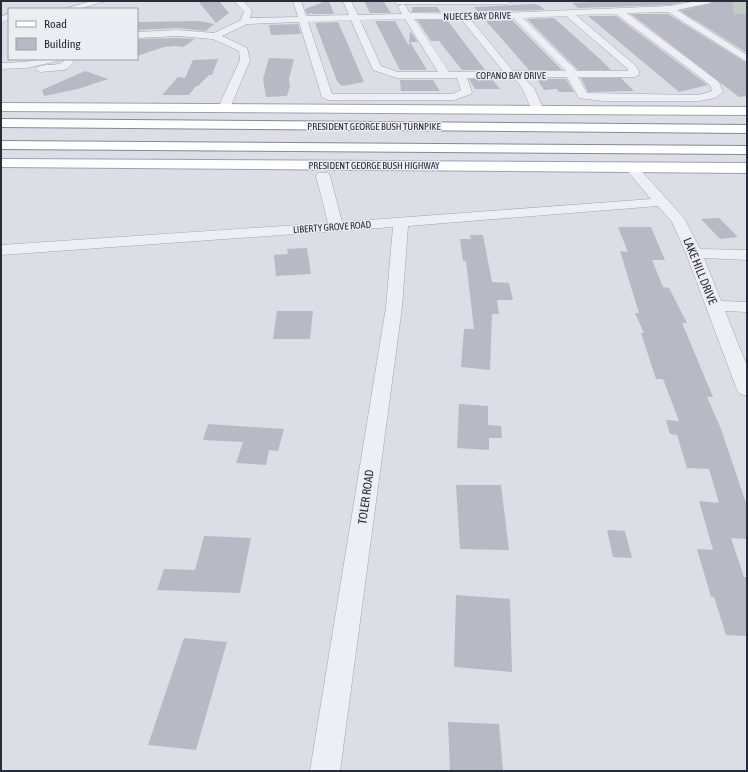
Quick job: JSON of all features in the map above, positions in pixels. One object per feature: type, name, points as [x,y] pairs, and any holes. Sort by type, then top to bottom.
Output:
[{"type":"main road","points":[[1,107],[747,111]]},
{"type":"main road","name":"PRESIDENT GEORGE BUSH TURNPIKE","points":[[1,123],[747,129]]},
{"type":"main road","name":"PRESIDENT GEORGE BUSH TURNPIKE","points":[[1,145],[747,150]]},
{"type":"main road","name":"PRESIDENT GEORGE BUSH HIGHWAY","points":[[1,163],[747,168]]},
{"type":"street","points":[[72,8],[102,1]]},
{"type":"street","points":[[215,36],[245,21],[248,10],[238,1]]},
{"type":"street","points":[[297,1],[328,97],[454,97],[467,92],[461,75]]},
{"type":"street","points":[[346,1],[355,19]]},
{"type":"street","points":[[445,74],[399,2],[507,1]]},
{"type":"street","name":"NUECES BAY DRIVE","points":[[245,21],[303,21],[407,16],[516,16],[670,9],[708,1]]},
{"type":"street","points":[[670,9],[747,58]]},
{"type":"street","points":[[516,16],[572,71],[571,75],[581,93],[592,98],[706,97],[718,92],[715,84],[703,74],[618,11]]},
{"type":"street","name":"COPANO BAY DRIVE","points":[[355,19],[377,68],[387,73],[397,75],[635,74],[632,68],[568,13]]},
{"type":"street","points":[[464,17],[510,74],[521,78],[526,84],[538,110]]},
{"type":"street","points":[[138,36],[178,33],[215,36],[244,50],[245,60],[224,108]]},
{"type":"street","points":[[1,66],[26,65],[49,60]]},
{"type":"street","points":[[26,65],[34,69],[50,70],[63,67],[69,62],[68,60]]},
{"type":"street","points":[[510,74],[507,78],[517,93],[524,110]]},
{"type":"street","name":"LAKE HILL DRIVE","points":[[630,167],[640,180],[679,221],[694,253],[747,390]]},
{"type":"street","points":[[323,176],[336,226]]},
{"type":"street","name":"LIBERTY GROVE ROAD","points":[[1,250],[662,202]]},
{"type":"street","name":"TOLER ROAD","points":[[325,771],[394,307],[401,222]]},
{"type":"street","points":[[694,253],[747,255]]},
{"type":"street","points":[[714,306],[747,307]]},
{"type":"green space","points":[[717,1],[747,2],[747,17],[693,20],[679,10]]},
{"type":"building","points":[[198,1],[219,1],[229,13],[216,23]]},
{"type":"building","points":[[329,1],[334,14],[312,14],[311,12],[310,14],[307,14],[305,9]]},
{"type":"building","points":[[364,1],[383,1],[391,13],[370,13]]},
{"type":"building","points":[[592,1],[688,1],[670,5],[578,8],[572,3],[593,2]]},
{"type":"building","points":[[713,1],[732,1],[734,15],[747,13],[747,53],[681,11],[711,4]]},
{"type":"building","points":[[539,5],[545,10],[478,12],[474,7]]},
{"type":"building","points":[[412,7],[437,7],[441,12],[412,12]]},
{"type":"building","points":[[631,14],[668,14],[747,63],[747,96],[739,97]]},
{"type":"building","points":[[588,16],[616,16],[708,85],[679,92]]},
{"type":"building","points":[[554,18],[611,70],[578,70],[527,19]]},
{"type":"building","points":[[417,20],[447,20],[485,70],[462,70],[439,41],[431,41]]},
{"type":"building","points":[[512,20],[562,70],[529,70],[486,21]]},
{"type":"building","points":[[200,21],[214,24],[206,31],[178,28],[138,30],[138,22]]},
{"type":"building","points":[[375,21],[395,21],[409,46],[410,31],[418,42],[410,42],[427,70],[400,70]]},
{"type":"building","points":[[338,22],[364,82],[342,86],[337,81],[315,23]]},
{"type":"building","points":[[298,24],[301,34],[271,35],[269,25]]},
{"type":"building","points":[[138,39],[195,39],[183,47],[164,47],[138,56]]},
{"type":"building","points":[[269,58],[294,59],[287,96],[266,97],[263,79]]},
{"type":"building","points":[[218,59],[212,75],[209,75],[198,86],[196,86],[189,95],[162,95],[178,77],[185,78],[193,60]]},
{"type":"building","points":[[85,71],[108,79],[78,89],[44,96],[42,90]]},
{"type":"building","points":[[491,78],[500,89],[475,89],[469,79]]},
{"type":"building","points":[[581,78],[621,78],[634,91],[588,92]]},
{"type":"building","points":[[537,79],[566,79],[574,92],[559,92],[557,89],[544,90]]},
{"type":"building","points":[[400,80],[433,80],[440,91],[401,91]]},
{"type":"building","points":[[719,218],[738,237],[720,239],[701,219]]},
{"type":"building","points":[[618,227],[651,227],[665,260],[652,260],[663,287],[669,288],[687,323],[682,323],[713,397],[707,397],[721,429],[747,506],[747,539],[731,538],[744,577],[747,577],[747,636],[726,635],[714,597],[711,597],[697,549],[713,550],[699,501],[719,503],[709,469],[687,468],[677,435],[670,434],[666,420],[679,421],[663,379],[656,379],[641,333],[644,333],[635,313],[639,313],[620,251],[628,252]]},
{"type":"building","points":[[470,235],[483,235],[492,282],[509,283],[513,300],[497,300],[499,314],[492,314],[490,370],[461,367],[464,329],[474,329],[466,261],[463,261],[460,239],[471,239]]},
{"type":"building","points":[[307,248],[311,274],[276,276],[274,255],[288,254],[287,249]]},
{"type":"building","points":[[277,311],[313,311],[310,339],[273,339]]},
{"type":"building","points":[[459,404],[488,406],[488,425],[501,426],[502,438],[489,438],[489,450],[457,448]]},
{"type":"building","points":[[208,424],[284,429],[278,451],[269,450],[266,465],[236,463],[243,442],[203,440]]},
{"type":"building","points":[[456,485],[501,485],[509,550],[460,549]]},
{"type":"building","points":[[607,530],[625,531],[632,558],[613,557]]},
{"type":"building","points":[[204,536],[251,538],[240,593],[157,590],[164,569],[195,570]]},
{"type":"building","points":[[456,595],[510,599],[512,672],[454,667]]},
{"type":"building","points":[[184,638],[227,642],[196,750],[148,745]]},
{"type":"building","points":[[448,722],[499,724],[503,771],[450,771]]}]
